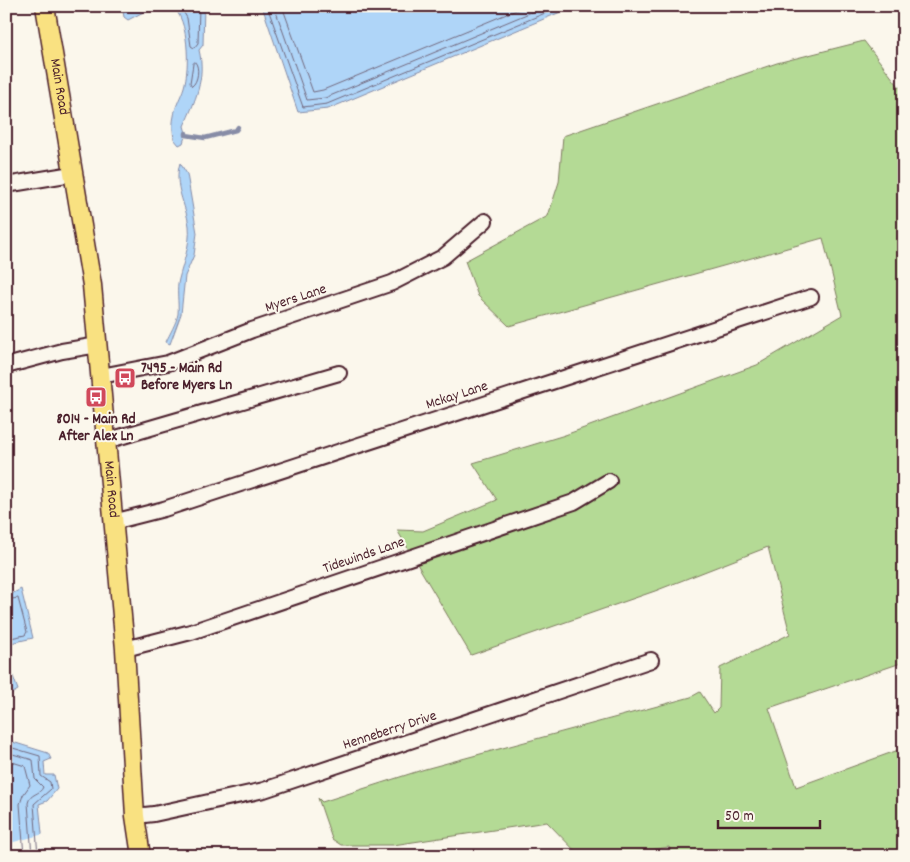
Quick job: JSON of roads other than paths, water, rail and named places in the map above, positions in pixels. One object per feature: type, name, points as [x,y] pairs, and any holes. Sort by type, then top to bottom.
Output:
[{"type":"main road","name":"Main Road","points":[[45,6],[92,285],[125,649],[135,816],[141,856]]},
{"type":"street","points":[[6,185],[72,174]]},
{"type":"street","name":"Myers Lane","points":[[101,376],[168,363],[252,330],[392,283],[443,257],[485,221]]},
{"type":"street","name":"Mckay Lane","points":[[112,522],[164,509],[811,297]]},
{"type":"street","points":[[6,366],[62,351],[98,345]]},
{"type":"street","points":[[106,442],[339,373]]},
{"type":"street","name":"Tidewinds Lane","points":[[125,649],[191,632],[574,502],[592,493],[609,481]]},
{"type":"street","name":"Henneberry Drive","points":[[135,816],[154,814],[264,790],[651,660]]},
{"type":"water","points":[[122,6],[155,6],[128,20],[124,17]]},
{"type":"water","points":[[172,6],[204,6],[203,45],[199,50],[201,60],[200,80],[184,126],[186,133],[183,143],[179,145],[174,139],[173,122],[186,78],[187,44],[182,21],[178,12]]},
{"type":"water","points":[[262,6],[575,6],[328,109],[298,112]]},
{"type":"water","points":[[180,163],[187,174],[197,233],[194,255],[185,276],[181,314],[170,344],[166,342],[178,314],[178,283],[188,246],[189,233],[179,187],[178,171]]},
{"type":"water","points":[[21,589],[33,638],[6,644],[6,597]]},
{"type":"water","points":[[6,657],[18,690],[6,697]]},
{"type":"water","points":[[6,740],[48,753],[51,759],[44,762],[45,775],[54,775],[57,789],[47,801],[39,804],[44,853],[42,856],[6,856]]},
{"type":"waterway","points":[[186,133],[186,135],[205,138],[236,130],[238,127]]},
{"type":"place","name":"7495 - Main Rd Before Myers Ln","points":[[125,378]]},
{"type":"place","name":"8014 - Main Rd After Alex Ln","points":[[96,397]]}]
